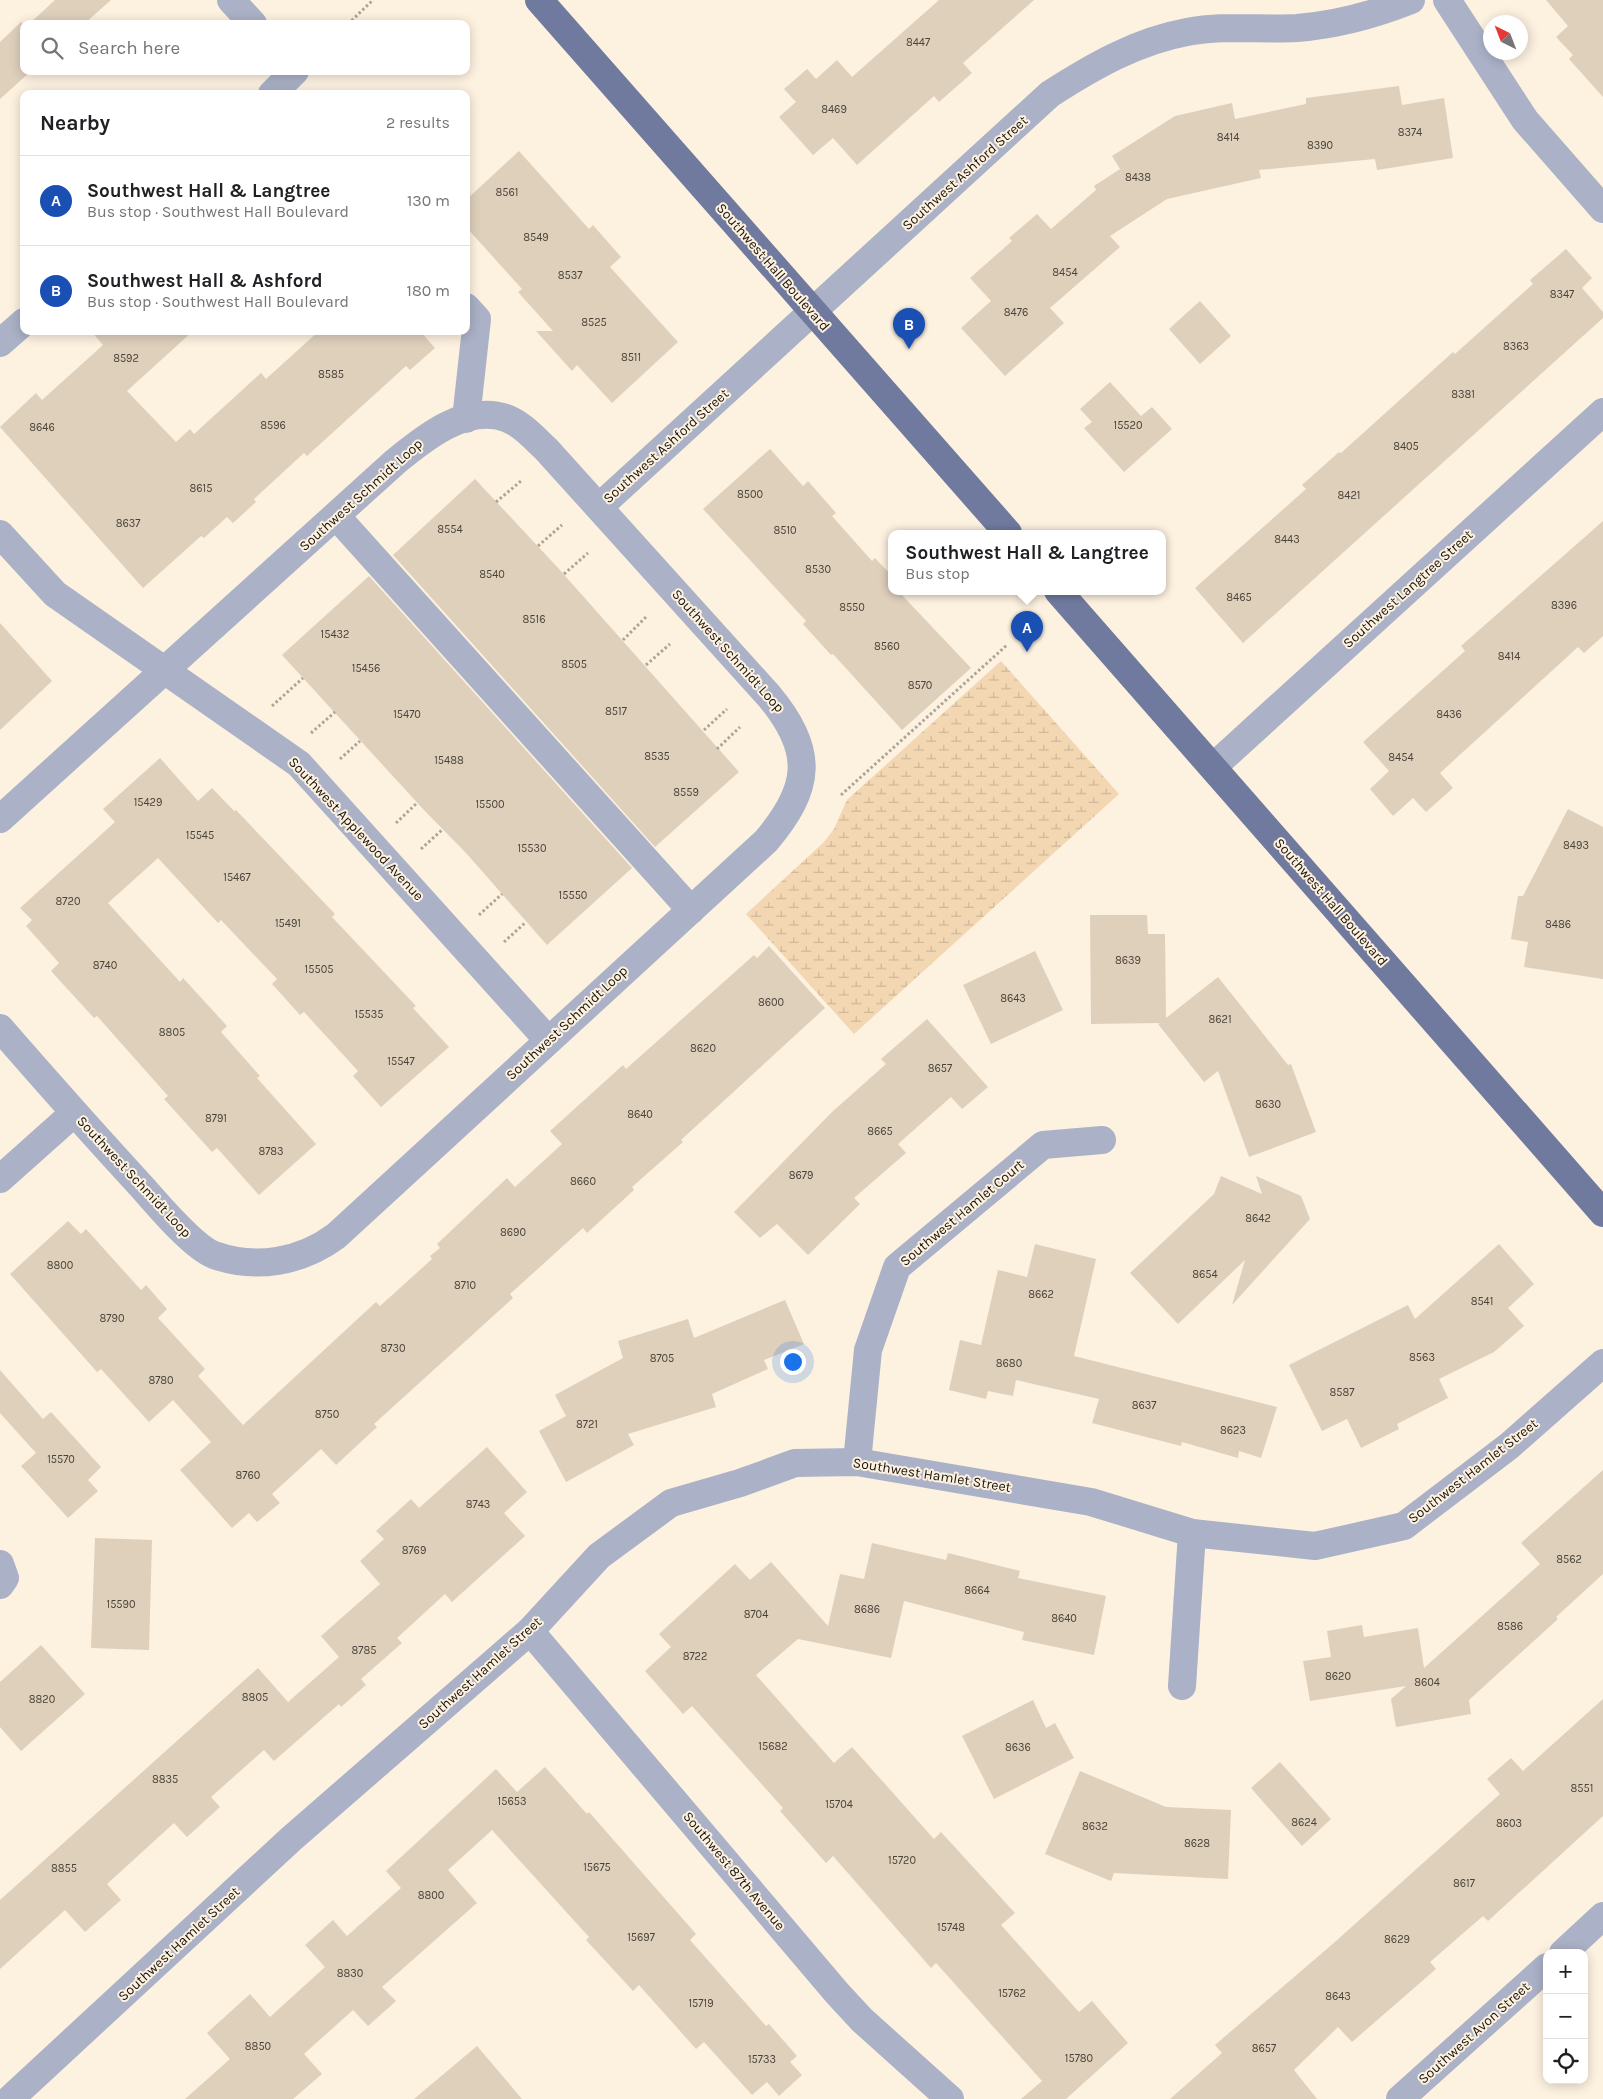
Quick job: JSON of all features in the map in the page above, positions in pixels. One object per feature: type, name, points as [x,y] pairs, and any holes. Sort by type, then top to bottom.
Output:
[{"type":"main road","name":"Southwest Hall Boulevard","points":[[539,0],[1005,530]]},
{"type":"main road","name":"Southwest Hall Boulevard","points":[[1062,595],[1603,1213]]},
{"type":"street","points":[[231,0],[249,20]]},
{"type":"street","name":"Southwest Ashford Street","points":[[599,507],[1050,94],[1086,70],[1120,54],[1187,32],[1231,27],[1298,28],[1333,23],[1391,8],[1411,0]]},
{"type":"street","points":[[1447,0],[1525,120],[1603,209]]},
{"type":"street","points":[[276,90],[291,75]]},
{"type":"street","points":[[466,419],[477,319],[470,311]]},
{"type":"street","points":[[0,343],[20,326]]},
{"type":"street","name":"Southwest Langtree Street","points":[[1213,767],[1603,412]]},
{"type":"street","name":"Southwest Schmidt Loop","points":[[0,819],[422,439],[451,424],[479,415],[506,418],[527,431],[599,507],[788,719],[801,756],[800,782],[788,814],[766,841],[336,1236],[319,1248],[279,1261],[256,1264],[212,1254],[170,1218],[74,1113],[0,1028]]},
{"type":"street","points":[[336,516],[691,910]]},
{"type":"street","name":"Southwest Applewood Avenue","points":[[0,534],[55,594],[164,671],[263,737],[299,764],[548,1040]]},
{"type":"street","points":[[0,1179],[74,1113]]},
{"type":"street","name":"Southwest Hamlet Court","points":[[857,1462],[868,1350],[897,1267],[1044,1145],[1102,1140]]},
{"type":"street","name":"Southwest Hamlet Street","points":[[10,2099],[291,1839],[530,1631],[599,1556],[671,1504],[740,1483],[795,1463],[857,1462],[1091,1502],[1192,1533],[1315,1546],[1404,1526],[1509,1446],[1603,1363]]},
{"type":"street","points":[[1182,1686],[1192,1533]]},
{"type":"street","name":"Southwest 87th Avenue","points":[[530,1631],[843,2000],[862,2020],[950,2099]]},
{"type":"street","points":[[1567,1949],[1603,1916]]},
{"type":"street","name":"Southwest Avon Street","points":[[1400,2099],[1543,1971]]},
{"type":"path","points":[[352,20],[374,0]]},
{"type":"path","points":[[496,502],[521,481]]},
{"type":"path","points":[[538,546],[562,525]]},
{"type":"path","points":[[564,574],[588,553]]},
{"type":"path","points":[[623,640],[646,617]]},
{"type":"path","points":[[646,665],[670,644]]},
{"type":"path","points":[[841,795],[1007,646]]},
{"type":"path","points":[[271,707],[303,678]]},
{"type":"path","points":[[704,730],[727,709]]},
{"type":"path","points":[[309,734],[335,712]]},
{"type":"path","points":[[717,748],[740,727]]},
{"type":"path","points":[[336,763],[360,741]]},
{"type":"path","points":[[394,825],[417,803]]},
{"type":"path","points":[[418,852],[443,829]]},
{"type":"path","points":[[477,917],[502,894]]},
{"type":"path","points":[[502,944],[526,922]]},
{"type":"green space","points":[[1001,661],[1119,794],[854,1034],[746,914],[824,842],[834,829],[847,800]]},
{"type":"building","points":[[55,0],[111,0],[88,20],[33,20]]},
{"type":"building","points":[[939,0],[1034,0],[963,63],[972,73],[939,102],[934,96],[857,165],[833,138],[813,155],[779,117],[796,102],[784,89],[807,69],[816,79],[837,60],[852,77]]},
{"type":"building","points":[[1546,0],[1603,0],[1603,97],[1569,59],[1573,55],[1556,37],[1568,26]]},
{"type":"building","points":[[20,23],[20,75],[27,75],[0,99],[0,42]]},
{"type":"building","points":[[1399,86],[1402,105],[1444,98],[1453,158],[1377,170],[1375,159],[1259,170],[1261,178],[1167,199],[1110,236],[1120,247],[1050,308],[1064,323],[1005,376],[961,328],[991,301],[970,278],[1012,241],[1009,238],[1037,214],[1051,229],[1096,190],[1094,186],[1120,169],[1112,156],[1175,116],[1232,103],[1235,119],[1306,104],[1306,98]]},
{"type":"building","points":[[519,151],[589,229],[593,225],[621,257],[610,267],[678,342],[612,403],[577,365],[572,371],[536,331],[553,331],[518,292],[522,289],[470,231],[470,196]]},
{"type":"building","points":[[1566,249],[1592,278],[1582,288],[1603,312],[1603,318],[1243,643],[1195,588],[1306,489],[1302,485],[1339,452],[1341,453],[1453,352],[1455,354],[1533,284],[1530,280]]},
{"type":"building","points":[[1200,301],[1231,336],[1200,364],[1169,329]]},
{"type":"building","points":[[94,335],[189,335],[127,391],[176,442],[190,429],[194,434],[261,373],[266,379],[315,335],[424,335],[435,348],[410,370],[406,366],[307,456],[304,453],[254,499],[256,502],[233,523],[227,517],[204,538],[201,536],[143,588],[0,427],[36,393],[42,400],[103,345]]},
{"type":"building","points":[[1110,382],[1141,416],[1152,407],[1172,429],[1124,472],[1084,428],[1092,422],[1080,409]]},
{"type":"building","points":[[770,449],[803,486],[808,481],[836,513],[832,516],[872,561],[875,558],[888,572],[888,595],[902,595],[971,668],[902,730],[803,624],[806,621],[703,509]]},
{"type":"building","points":[[475,479],[559,569],[739,772],[655,847],[393,555]]},
{"type":"building","points":[[1603,521],[1603,636],[1584,653],[1578,647],[1440,773],[1453,788],[1426,812],[1413,798],[1393,816],[1370,789],[1389,771],[1363,742],[1465,651],[1461,646]]},
{"type":"building","points":[[369,576],[632,868],[547,945],[466,853],[423,809],[282,655]]},
{"type":"building","points":[[0,623],[52,681],[0,730]]},
{"type":"building","points":[[160,758],[198,801],[212,788],[234,811],[236,810],[335,914],[332,917],[416,1006],[413,1008],[449,1047],[381,1107],[353,1076],[358,1071],[304,1012],[300,1015],[272,984],[277,979],[221,920],[218,923],[158,858],[108,903],[180,982],[183,978],[227,1026],[221,1032],[260,1076],[257,1078],[316,1144],[259,1195],[217,1148],[212,1152],[164,1099],[168,1096],[97,1016],[94,1018],[51,971],[59,963],[26,926],[32,920],[20,908],[115,822],[103,809]]},
{"type":"building","points":[[1568,809],[1603,827],[1603,979],[1524,967],[1528,942],[1511,939],[1518,896],[1523,896]]},
{"type":"building","points":[[1090,915],[1147,915],[1148,934],[1165,934],[1166,1018],[1218,977],[1288,1065],[1291,1064],[1316,1132],[1249,1157],[1218,1071],[1204,1082],[1158,1024],[1160,1023],[1091,1024]]},
{"type":"building","points":[[769,946],[825,1008],[681,1140],[683,1142],[632,1187],[634,1190],[587,1233],[583,1228],[510,1294],[513,1298],[374,1424],[377,1427],[336,1465],[321,1449],[272,1494],[280,1503],[257,1522],[249,1513],[232,1528],[180,1470],[211,1442],[173,1400],[149,1422],[101,1369],[97,1372],[10,1274],[68,1221],[81,1234],[86,1229],[141,1290],[146,1285],[167,1309],[158,1318],[205,1369],[198,1376],[243,1425],[376,1302],[380,1306],[432,1259],[430,1256],[440,1248],[437,1244],[507,1178],[515,1187],[562,1144],[550,1131],[623,1065],[626,1069],[754,955],[757,958]]},
{"type":"building","points":[[1035,951],[1063,1010],[991,1044],[963,985]]},
{"type":"building","points":[[927,1019],[988,1087],[962,1109],[951,1097],[898,1144],[906,1153],[854,1198],[860,1204],[808,1255],[777,1224],[760,1238],[734,1212],[832,1112],[886,1064],[881,1059]]},
{"type":"building","points":[[1221,1176],[1262,1194],[1256,1176],[1301,1196],[1310,1219],[1232,1305],[1245,1260],[1178,1324],[1130,1273],[1214,1194]]},
{"type":"building","points":[[1035,1244],[1096,1259],[1074,1356],[1277,1407],[1261,1458],[1239,1451],[1238,1458],[1182,1442],[1181,1446],[1092,1423],[1099,1399],[1016,1380],[1013,1396],[988,1391],[986,1399],[949,1390],[960,1340],[981,1345],[998,1270],[1027,1277]]},
{"type":"building","points":[[1499,1244],[1534,1284],[1508,1308],[1524,1326],[1494,1352],[1439,1379],[1448,1398],[1397,1424],[1399,1429],[1361,1448],[1347,1419],[1322,1431],[1289,1365],[1408,1305],[1415,1319]]},
{"type":"building","points":[[785,1300],[804,1344],[764,1360],[768,1369],[712,1394],[716,1407],[628,1434],[634,1445],[566,1482],[539,1431],[566,1416],[555,1395],[623,1358],[618,1341],[688,1319],[694,1338]]},
{"type":"building","points":[[0,1370],[43,1419],[51,1412],[101,1467],[88,1480],[98,1491],[68,1518],[21,1466],[36,1453],[0,1413]]},
{"type":"building","points":[[487,1447],[527,1492],[504,1513],[525,1536],[452,1602],[445,1594],[397,1638],[402,1643],[361,1679],[366,1685],[341,1707],[339,1704],[274,1761],[264,1750],[211,1797],[220,1807],[187,1837],[174,1823],[107,1884],[121,1900],[85,1932],[65,1910],[0,1969],[0,1900],[258,1668],[288,1702],[339,1657],[321,1636],[380,1584],[360,1561],[384,1539],[376,1531],[411,1499],[419,1508]]},
{"type":"building","points":[[1603,1470],[1603,1574],[1556,1617],[1558,1619],[1469,1700],[1471,1714],[1396,1727],[1391,1699],[1406,1686],[1310,1701],[1303,1661],[1331,1657],[1327,1631],[1362,1625],[1364,1637],[1418,1628],[1424,1668],[1540,1564],[1521,1543]]},
{"type":"building","points":[[95,1538],[152,1540],[149,1650],[91,1648]]},
{"type":"building","points":[[872,1543],[946,1560],[948,1553],[1020,1571],[1018,1578],[1106,1596],[1094,1655],[1022,1640],[1024,1632],[904,1601],[891,1658],[798,1639],[756,1675],[834,1763],[852,1747],[934,1839],[941,1832],[1015,1913],[1001,1925],[1079,2012],[1092,2001],[1128,2043],[1066,2099],[1021,2099],[1042,2081],[936,1963],[931,1968],[833,1856],[826,1863],[780,1811],[783,1808],[692,1706],[683,1714],[645,1671],[671,1647],[659,1634],[735,1564],[750,1580],[771,1562],[828,1626],[840,1574],[864,1579]]},
{"type":"building","points":[[41,1645],[85,1694],[21,1751],[0,1727],[0,1682]]},
{"type":"building","points":[[1603,1699],[1603,1816],[1488,1921],[1483,1916],[1430,1962],[1436,1969],[1352,2042],[1338,2027],[1294,2070],[1317,2099],[1170,2099],[1222,2053],[1215,2045],[1336,1941],[1500,1794],[1487,1779],[1511,1758],[1523,1771]]},
{"type":"building","points":[[1033,1700],[1046,1728],[1055,1723],[1074,1758],[994,1799],[962,1736]]},
{"type":"building","points":[[1280,1762],[1331,1819],[1302,1846],[1251,1788]]},
{"type":"building","points":[[545,1767],[587,1814],[589,1812],[696,1934],[690,1940],[766,2026],[769,2024],[797,2056],[790,2062],[802,2075],[779,2096],[767,2082],[752,2095],[704,2042],[696,2049],[639,1985],[633,1991],[586,1940],[589,1937],[492,1830],[448,1870],[477,1903],[382,1987],[396,2001],[368,2026],[353,2010],[304,2054],[322,2074],[293,2099],[185,2099],[230,2059],[207,2033],[250,1994],[270,2017],[325,1967],[305,1945],[333,1920],[347,1936],[401,1888],[386,1871],[496,1769],[517,1792]]},
{"type":"building","points":[[1080,1771],[1166,1807],[1231,1810],[1228,1879],[1114,1873],[1111,1881],[1045,1854]]},
{"type":"building","points":[[477,2046],[522,2099],[414,2099]]},
{"type":"place","name":"Southwest Hall & Ashford","points":[[909,349]]},
{"type":"place","name":"Southwest Hall & Langtree","points":[[1027,652]]}]
